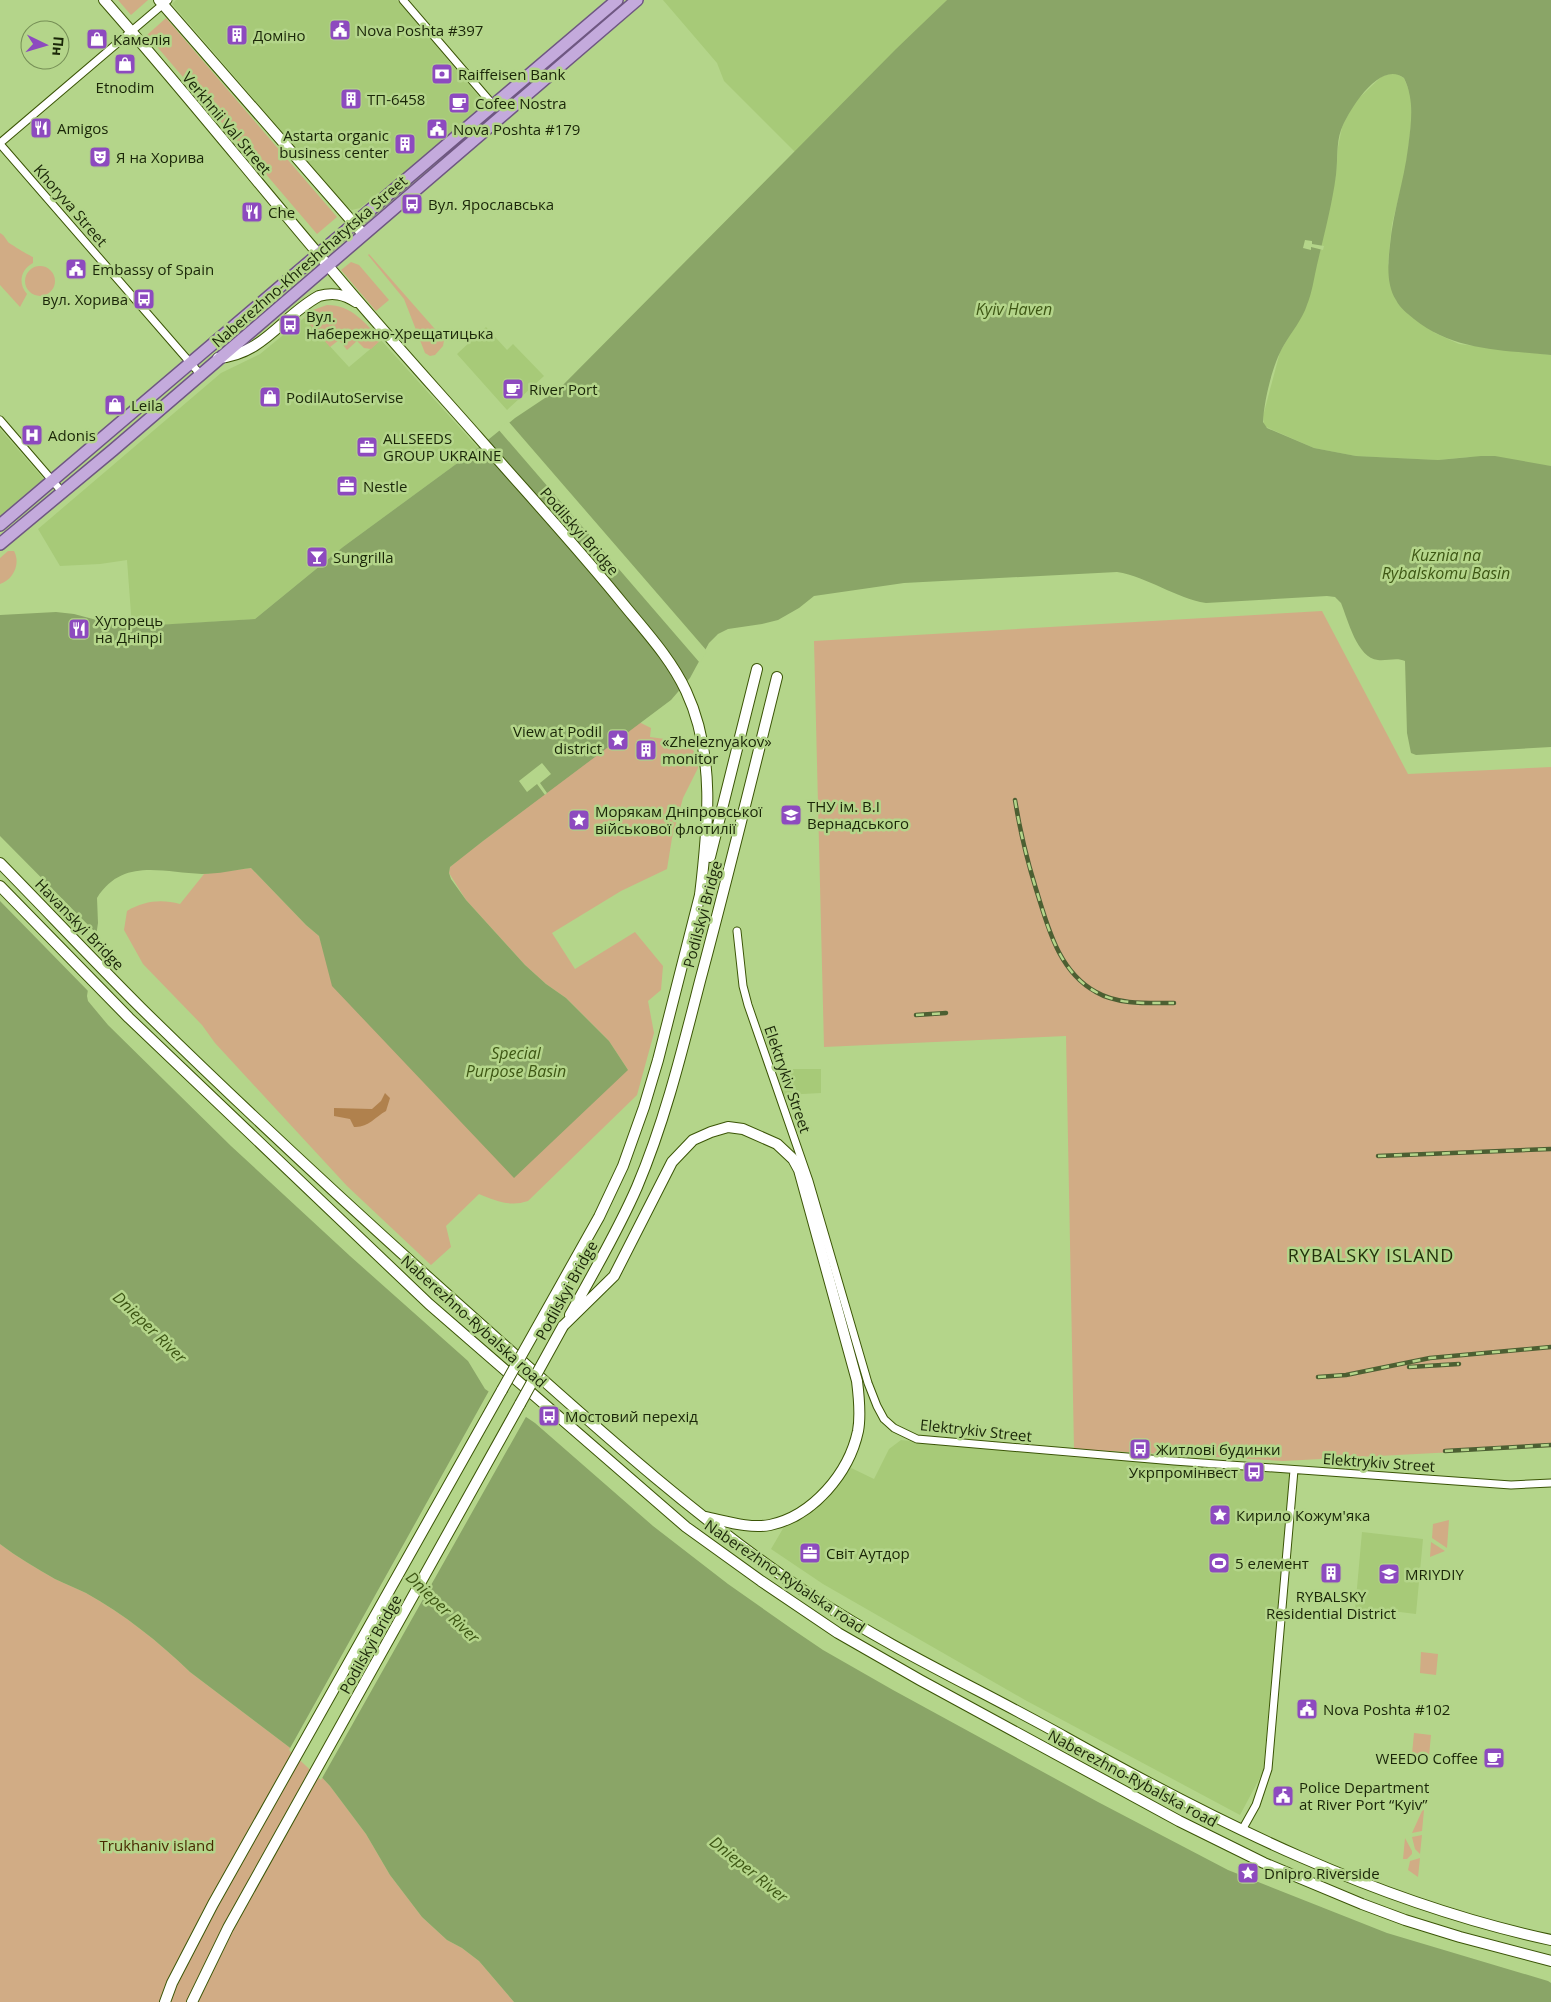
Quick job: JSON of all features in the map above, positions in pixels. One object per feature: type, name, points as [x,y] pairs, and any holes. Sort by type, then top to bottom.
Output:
[{"type":"main road","name":"Verkhnii Val Street","points":[[104,0],[327,265]]},
{"type":"main road","name":"Naberezhno-Khreshchatytska Street","points":[[0,525],[617,0]]},
{"type":"main road","name":"Naberezhno-Khreshchatytska Street","points":[[0,544],[63,493],[637,0]]},
{"type":"main road","points":[[163,2],[363,234]]},
{"type":"main road","name":"Podilskyi Bridge","points":[[327,265],[612,590],[660,649],[674,670],[687,693],[694,714],[701,738],[705,766],[708,801],[707,836],[700,895]]},
{"type":"main road","points":[[218,358],[235,356],[251,350],[319,296],[328,294],[342,295],[365,309]]},
{"type":"main road","points":[[0,548],[12,536]]},
{"type":"main road","name":"Podilskyi Bridge","points":[[165,2002],[172,1984],[213,1904],[599,1217],[623,1166],[658,1060],[757,669]]},
{"type":"main road","name":"Podilskyi Bridge","points":[[192,2002],[228,1928],[563,1326],[617,1228],[636,1188],[673,1084],[718,915],[777,677]]},
{"type":"main road","name":"Havanskyi Bridge","points":[[0,863],[138,1005]]},
{"type":"main road","name":"Havanskyi Bridge","points":[[0,886],[129,1018]]},
{"type":"main road","name":"Naberezhno-Rybalska road","points":[[138,1005],[264,1126],[444,1292],[613,1443],[702,1517],[772,1569],[862,1628],[1147,1783],[1242,1830],[1349,1877],[1408,1900],[1516,1932],[1551,1940]]},
{"type":"main road","name":"Naberezhno-Rybalska road","points":[[129,1018],[444,1317],[686,1527],[838,1633],[1179,1822],[1264,1863],[1405,1920],[1551,1961]]},
{"type":"main road","points":[[563,1326],[614,1276],[672,1162],[694,1140],[728,1127],[743,1129],[756,1133],[777,1144],[792,1159],[799,1170],[857,1381],[859,1422],[851,1453],[834,1481],[819,1497],[797,1515],[783,1521],[760,1526],[702,1517]]},
{"type":"street","points":[[404,0],[494,106]]},
{"type":"street","points":[[0,143],[132,32],[163,2]]},
{"type":"street","name":"Khoryva Street","points":[[0,143],[200,374]]},
{"type":"street","points":[[0,420],[63,493]]},
{"type":"street","name":"Elektrykiv Street","points":[[737,931],[742,986],[809,1181],[868,1383],[884,1419],[899,1431],[917,1438],[1166,1461],[1511,1484],[1551,1482]]},
{"type":"street","points":[[1242,1830],[1256,1804],[1268,1769],[1294,1470]]},
{"type":"shaded area","points":[[176,0],[397,0],[487,106],[360,208],[352,210],[346,206],[172,4]]},
{"type":"shaded area","points":[[663,0],[947,0],[795,152],[724,81],[717,63]]},
{"type":"shaded area","points":[[1397,74],[1404,78],[1411,96],[1412,114],[1406,168],[1392,224],[1388,263],[1407,313],[1435,333],[1459,344],[1551,355],[1551,466],[1468,457],[1438,460],[1356,456],[1314,448],[1264,426],[1263,416],[1280,352],[1307,305],[1336,175],[1342,127],[1354,103],[1381,77]]},
{"type":"shaded area","points":[[304,318],[349,367],[381,340],[478,448],[343,547],[255,619],[132,627],[127,560],[100,564],[60,566],[38,529],[221,373],[260,354]]},
{"type":"shaded area","points":[[486,327],[507,350],[513,344],[544,376],[507,410],[457,354]]},
{"type":"shaded area","points":[[0,429],[43,478],[44,482],[0,519]]},
{"type":"shaded area","points":[[782,1069],[821,1069],[821,1093],[783,1095],[778,1074]]},
{"type":"shaded area","points":[[385,1093],[390,1098],[386,1111],[363,1126],[354,1127],[350,1119],[334,1116],[334,1108],[372,1109],[381,1101]]},
{"type":"shaded area","points":[[901,1440],[1070,1457],[1291,1472],[1263,1772],[1240,1815],[1025,1700],[823,1584],[771,1549],[788,1520],[797,1516],[845,1465],[874,1479],[889,1449]]},
{"type":"shaded area","name":"MRIYDIY","points":[[1362,1532],[1423,1539],[1416,1614],[1376,1609],[1375,1612],[1355,1610]]},
{"type":"green space","points":[[118,0],[148,0],[131,15]]},
{"type":"green space","points":[[166,18],[337,217],[317,234],[147,35]]},
{"type":"green space","points":[[0,233],[8,242],[33,257],[33,263],[23,273],[22,286],[27,294],[20,307],[0,285]]},
{"type":"green space","points":[[369,254],[444,340],[443,346],[435,355],[430,356],[425,353],[404,299]]},
{"type":"green space","points":[[351,262],[359,265],[389,300],[376,311],[341,270]]},
{"type":"green space","points":[[40,266],[51,270],[55,281],[51,292],[40,296],[29,292],[25,281],[29,270]]},
{"type":"green space","points":[[327,305],[344,308],[351,312],[363,321],[381,340],[371,349],[364,348],[357,341],[347,350],[339,340],[330,347],[304,318],[313,310]]},
{"type":"green space","points":[[8,551],[14,551],[16,556],[15,571],[9,579],[0,584],[0,558]]},
{"type":"green space","points":[[1322,611],[1408,774],[1551,767],[1551,1447],[1283,1461],[1074,1449],[1066,1036],[824,1047],[814,641]]},
{"type":"green space","points":[[639,722],[651,728],[650,737],[687,742],[698,757],[698,768],[683,798],[672,838],[667,869],[621,891],[552,933],[575,969],[635,932],[663,966],[661,990],[648,1001],[654,1033],[637,1095],[528,1201],[509,1203],[497,1201],[479,1194],[446,1226],[451,1247],[431,1265],[347,1186],[215,1043],[202,1025],[143,964],[124,930],[127,911],[153,902],[180,904],[204,874],[251,868],[319,936],[324,952],[628,1070],[609,1041],[566,998],[546,984],[525,965],[466,900],[449,873],[450,867],[463,856]]},
{"type":"green space","points":[[1449,1520],[1447,1548],[1432,1538],[1433,1524]]},
{"type":"green space","points":[[1431,1542],[1445,1551],[1430,1557]]},
{"type":"green space","name":"Trukhaniv island","points":[[0,1544],[41,1571],[86,1593],[127,1619],[190,1672],[289,1747],[330,1786],[366,1834],[390,1875],[422,1917],[447,1940],[462,1948],[479,1961],[514,2002],[0,2002]]},
{"type":"green space","points":[[1421,1652],[1438,1654],[1436,1675],[1420,1673]]},
{"type":"green space","points":[[1414,1733],[1431,1735],[1429,1756],[1412,1754]]},
{"type":"green space","points":[[1424,1810],[1422,1831],[1412,1833],[1422,1811]]},
{"type":"green space","points":[[1422,1835],[1420,1854],[1415,1849],[1412,1837]]},
{"type":"green space","points":[[1405,1838],[1412,1854],[1407,1859],[1403,1859]]},
{"type":"green space","points":[[1420,1858],[1418,1877],[1408,1870],[1410,1861]]},
{"type":"water","points":[[947,0],[1551,0],[1551,355],[1497,350],[1462,343],[1429,330],[1409,315],[1398,303],[1393,294],[1388,273],[1391,233],[1408,148],[1411,104],[1404,78],[1395,74],[1385,75],[1375,81],[1358,100],[1350,111],[1341,130],[1338,141],[1336,175],[1332,198],[1310,296],[1302,316],[1276,362],[1267,393],[1263,422],[1267,428],[1314,448],[1356,456],[1438,460],[1495,456],[1551,466],[1551,747],[1416,755],[1411,753],[1407,733],[1405,661],[1399,659],[1378,660],[1364,653],[1354,637],[1341,603],[1335,597],[1206,603],[1183,597],[1140,578],[1117,572],[904,583],[814,596],[799,608],[778,620],[728,629],[718,634],[709,643],[690,678],[671,700],[450,867],[451,879],[466,900],[525,965],[546,984],[566,998],[609,1041],[628,1070],[514,1178],[332,986],[319,936],[251,868],[202,874],[145,870],[131,872],[107,885],[97,898],[98,923],[87,996],[88,1001],[108,1025],[231,1146],[350,1256],[468,1361],[485,1389],[535,1423],[653,1526],[728,1584],[792,1629],[823,1650],[893,1690],[1098,1802],[1228,1870],[1387,1933],[1548,1981],[1551,1983],[1551,2002],[514,2002],[479,1961],[462,1948],[447,1940],[422,1917],[390,1875],[366,1834],[330,1786],[289,1747],[190,1672],[127,1619],[86,1593],[41,1571],[0,1544],[0,615],[56,612],[74,614],[123,627],[255,619],[343,547],[478,448],[515,418],[560,388],[896,49]]},
{"type":"pier","points":[[1305,240],[1312,241],[1312,244],[1324,246],[1323,250],[1311,247],[1311,250],[1303,248]]},
{"type":"pier","points":[[508,421],[707,651],[700,663],[498,429]]},
{"type":"pier","points":[[542,763],[551,774],[540,783],[547,793],[545,795],[537,784],[527,792],[519,781]]},
{"type":"pier","points":[[0,836],[99,936],[90,993],[0,901]]},
{"type":"pier","points":[[490,1389],[527,1415],[321,1780],[289,1750]]},
{"type":"railway","points":[[1015,800],[1027,856],[1045,918],[1056,947],[1072,972],[1096,992],[1114,999],[1134,1002],[1174,1003]]},
{"type":"railway","points":[[916,1015],[946,1013]]},
{"type":"railway","points":[[1378,1156],[1551,1149]]},
{"type":"railway","points":[[1318,1377],[1346,1375],[1430,1358],[1551,1347]]},
{"type":"railway","points":[[1409,1367],[1459,1364]]},
{"type":"railway","points":[[1445,1451],[1551,1445]]},
{"type":"place","name":"Nova Poshta #397","points":[[340,30]]},
{"type":"place","name":"Доміно","points":[[237,35]]},
{"type":"place","name":"Камелія","points":[[97,39]]},
{"type":"place","name":"Etnodim","points":[[125,64]]},
{"type":"place","name":"Raiffeisen Bank","points":[[442,74]]},
{"type":"place","name":"ТП-6458","points":[[351,99]]},
{"type":"place","name":"Сofee Nostra","points":[[459,103]]},
{"type":"place","name":"Amigos","points":[[41,128]]},
{"type":"place","name":"Nova Poshta #179","points":[[437,129]]},
{"type":"place","name":"Astarta organic business center","points":[[405,144]]},
{"type":"place","name":"Я на Хорива","points":[[100,157]]},
{"type":"place","name":"Вул. Ярославська","points":[[412,204]]},
{"type":"place","name":"Che","points":[[252,212]]},
{"type":"place","name":"Embassy of Spain","points":[[76,269]]},
{"type":"place","name":"вул. Хорива","points":[[144,299]]},
{"type":"place","name":"Вул. Набережно-Хрещатицька","points":[[290,325]]},
{"type":"place","name":"River Port","points":[[513,389]]},
{"type":"place","name":"PodilAutoServise","points":[[270,397]]},
{"type":"place","name":"Leila","points":[[115,405]]},
{"type":"place","name":"Adonis","points":[[32,435]]},
{"type":"place","name":"ALLSEEDS GROUP UKRAINE","points":[[367,447]]},
{"type":"place","name":"Nestlе","points":[[347,486]]},
{"type":"place","name":"Sungrilla","points":[[317,557]]},
{"type":"place","name":"Хуторець на Дніпрі","points":[[79,629]]},
{"type":"place","name":"View at Podil district","points":[[618,740]]},
{"type":"place","name":"«Zheleznyakov» monitor","points":[[646,750]]},
{"type":"place","name":"ТНУ ім. В.І Вернадського","points":[[791,815]]},
{"type":"place","name":"Морякам Дніпровської військової флотилії","points":[[579,820]]},
{"type":"place","name":"Мостовий перехід","points":[[549,1416]]},
{"type":"place","name":"Житлові будинки","points":[[1140,1449]]},
{"type":"place","name":"Укрпромінвест","points":[[1254,1472]]},
{"type":"place","name":"Кирило Кожум'яка","points":[[1220,1515]]},
{"type":"place","name":"Світ Аутдор","points":[[810,1553]]},
{"type":"place","name":"5 елемент","points":[[1219,1563]]},
{"type":"place","name":"RYBALSKY Residential District","points":[[1331,1573]]},
{"type":"place","name":"MRIYDIY","points":[[1389,1574]]},
{"type":"place","name":"Nova Poshta #102","points":[[1307,1709]]},
{"type":"place","name":"WEEDO Coffee","points":[[1494,1758]]},
{"type":"place","name":"Police Department at River Port “Kyiv”","points":[[1283,1796]]},
{"type":"place","name":"Dnipro Riverside","points":[[1248,1873]]},
{"type":"district","name":"RYBALSKY ISLAND","points":[[1371,1255]]},
{"type":"water label","name":"Kyiv Haven","points":[[1014,309]]},
{"type":"water label","name":"Kuznia na Rybalskomu Basin","points":[[1446,564]]},
{"type":"water label","name":"Special Purpose Basin","points":[[516,1062]]},
{"type":"water label","name":"Dnieper River","points":[[150,1327]]},
{"type":"water label","name":"Dnieper River","points":[[443,1607]]},
{"type":"water label","name":"Dnieper River","points":[[749,1869]]}]
